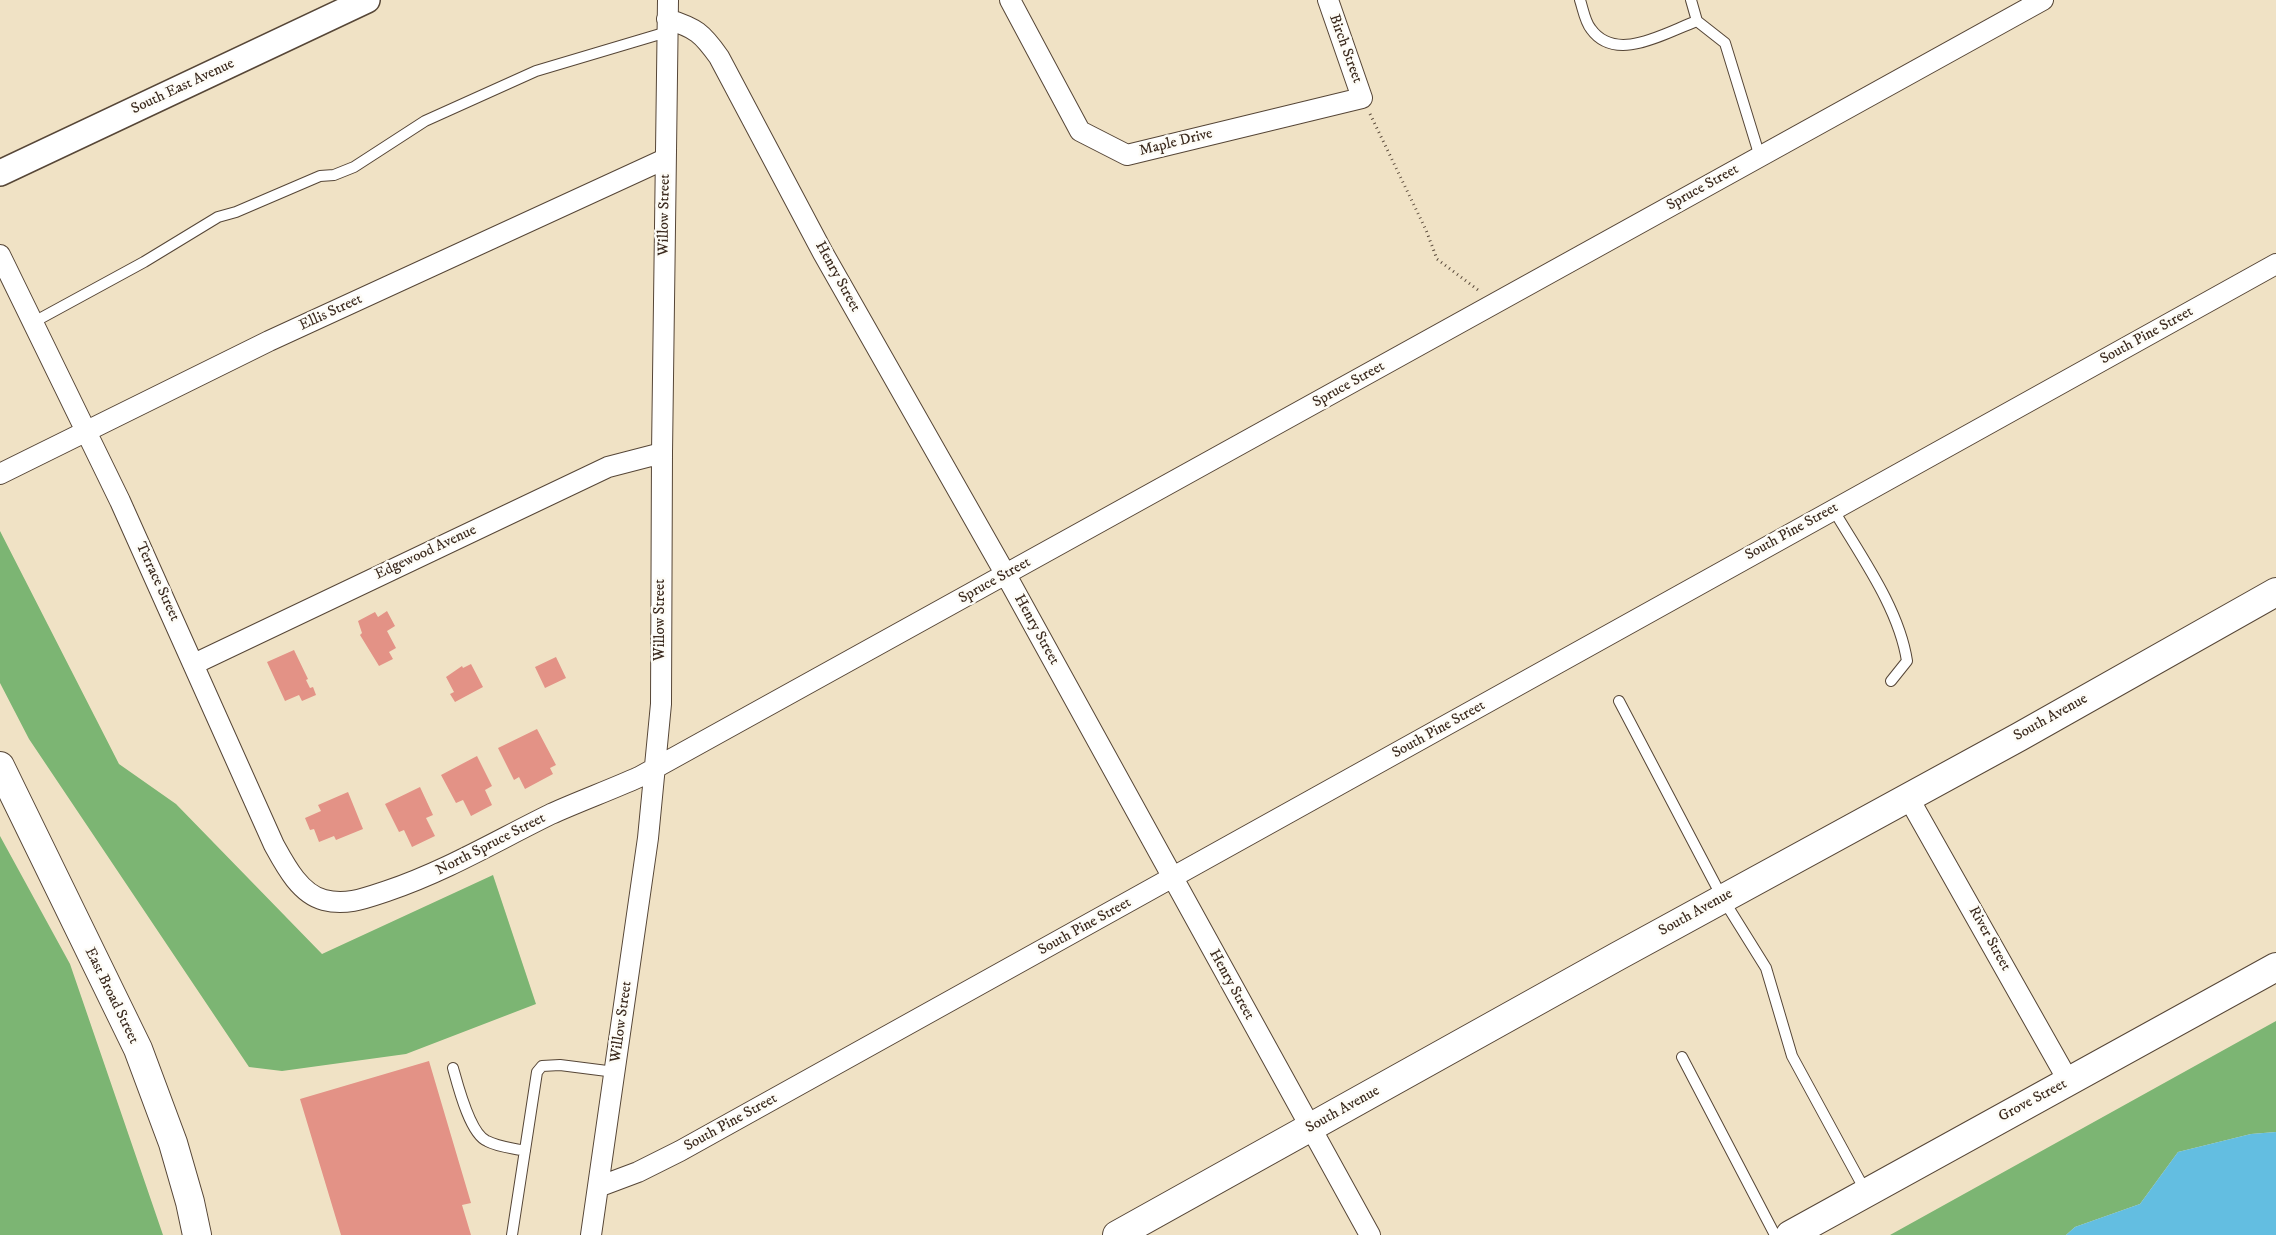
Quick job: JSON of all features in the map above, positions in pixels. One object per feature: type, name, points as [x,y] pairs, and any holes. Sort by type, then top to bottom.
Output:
[{"type":"main road","name":"South Avenue","points":[[1117,1235],[1143,1225],[1312,1128],[2276,592]]},
{"type":"main road","name":"East Broad Street","points":[[0,766],[138,1049],[173,1143],[190,1202],[197,1235]]},
{"type":"main road","name":"Grove Street","points":[[1790,1235],[2276,967]]},
{"type":"street","name":"South East Avenue","points":[[0,173],[367,0]]},
{"type":"street","name":"Maple Drive","points":[[1010,0],[1080,131],[1127,155],[1362,98]]},
{"type":"street","name":"Birch Street","points":[[1328,0],[1362,98]]},
{"type":"street","name":"Spruce Street","points":[[655,769],[2043,0]]},
{"type":"street","name":"Willow Street","points":[[591,1235],[648,838],[661,704],[662,453],[668,17]]},
{"type":"street","name":"Henry Street","points":[[668,17],[704,35],[719,57],[823,253],[1006,575],[1370,1235]]},
{"type":"street","name":"Ellis Street","points":[[0,474],[269,341],[665,159]]},
{"type":"street","name":"Terrace Street","points":[[0,255],[86,432],[194,664],[274,846],[296,880],[322,900]]},
{"type":"street","name":"South Pine Street","points":[[598,1187],[638,1172],[680,1151],[2276,264]]},
{"type":"street","name":"Edgewood Avenue","points":[[194,664],[608,467],[662,453]]},
{"type":"street","name":"North Spruce Street","points":[[322,900],[338,903],[357,901],[416,881],[464,860],[552,814],[655,769]]},
{"type":"street","name":"River Street","points":[[1908,797],[2069,1082]]},
{"type":"lane","points":[[1580,0],[1590,29],[1606,43],[1630,47],[1697,21]]},
{"type":"lane","points":[[1691,0],[1697,21],[1725,43],[1760,157]]},
{"type":"lane","points":[[32,322],[144,262],[218,217],[236,212],[320,176],[334,175],[354,167],[425,121],[536,71],[668,17]]},
{"type":"lane","points":[[1833,509],[1888,604],[1905,648],[1907,661],[1891,682]]},
{"type":"lane","points":[[1619,700],[1722,899],[1766,968],[1792,1056],[1866,1193]]},
{"type":"lane","points":[[1682,1056],[1775,1235]]},
{"type":"lane","points":[[512,1235],[537,1072],[542,1066],[560,1065],[615,1072]]},
{"type":"lane","points":[[453,1068],[460,1093],[475,1128],[485,1141],[525,1152]]},
{"type":"path","points":[[1362,98],[1397,174],[1426,230],[1437,259],[1495,304]]},
{"type":"green space","points":[[0,531],[119,764],[176,804],[322,954],[493,875],[536,1004],[406,1054],[282,1071],[249,1067],[29,739],[0,683]]},
{"type":"green space","points":[[0,836],[70,964],[163,1235],[0,1235]]},
{"type":"green space","points":[[2276,1021],[2276,1132],[2251,1134],[2178,1152],[2140,1204],[2075,1227],[2066,1235],[1890,1235]]},
{"type":"water","points":[[2276,1132],[2276,1235],[2066,1235],[2075,1227],[2140,1204],[2178,1152],[2251,1134]]},
{"type":"building","points":[[387,611],[395,626],[387,631],[396,648],[389,652],[393,659],[379,666],[360,635],[362,633],[358,621],[375,612],[378,617]]},
{"type":"building","points":[[294,650],[308,679],[306,680],[310,688],[313,687],[316,695],[302,701],[299,695],[285,701],[267,662]]},
{"type":"building","points":[[556,657],[566,678],[545,688],[535,667]]},
{"type":"building","points":[[471,664],[483,687],[455,702],[450,694],[454,692],[446,677],[462,666],[463,668]]},
{"type":"building","points":[[537,729],[556,765],[550,768],[553,774],[525,789],[519,777],[514,780],[498,748]]},
{"type":"building","points":[[477,756],[492,786],[485,790],[492,805],[471,816],[463,800],[456,803],[441,775]]},
{"type":"building","points":[[420,787],[433,815],[426,818],[435,836],[412,847],[404,830],[399,832],[385,804]]},
{"type":"building","points":[[348,792],[363,829],[336,840],[334,836],[319,842],[314,829],[310,830],[305,818],[321,811],[318,805]]},
{"type":"building","points":[[429,1061],[471,1203],[462,1205],[471,1235],[341,1235],[300,1099]]}]
